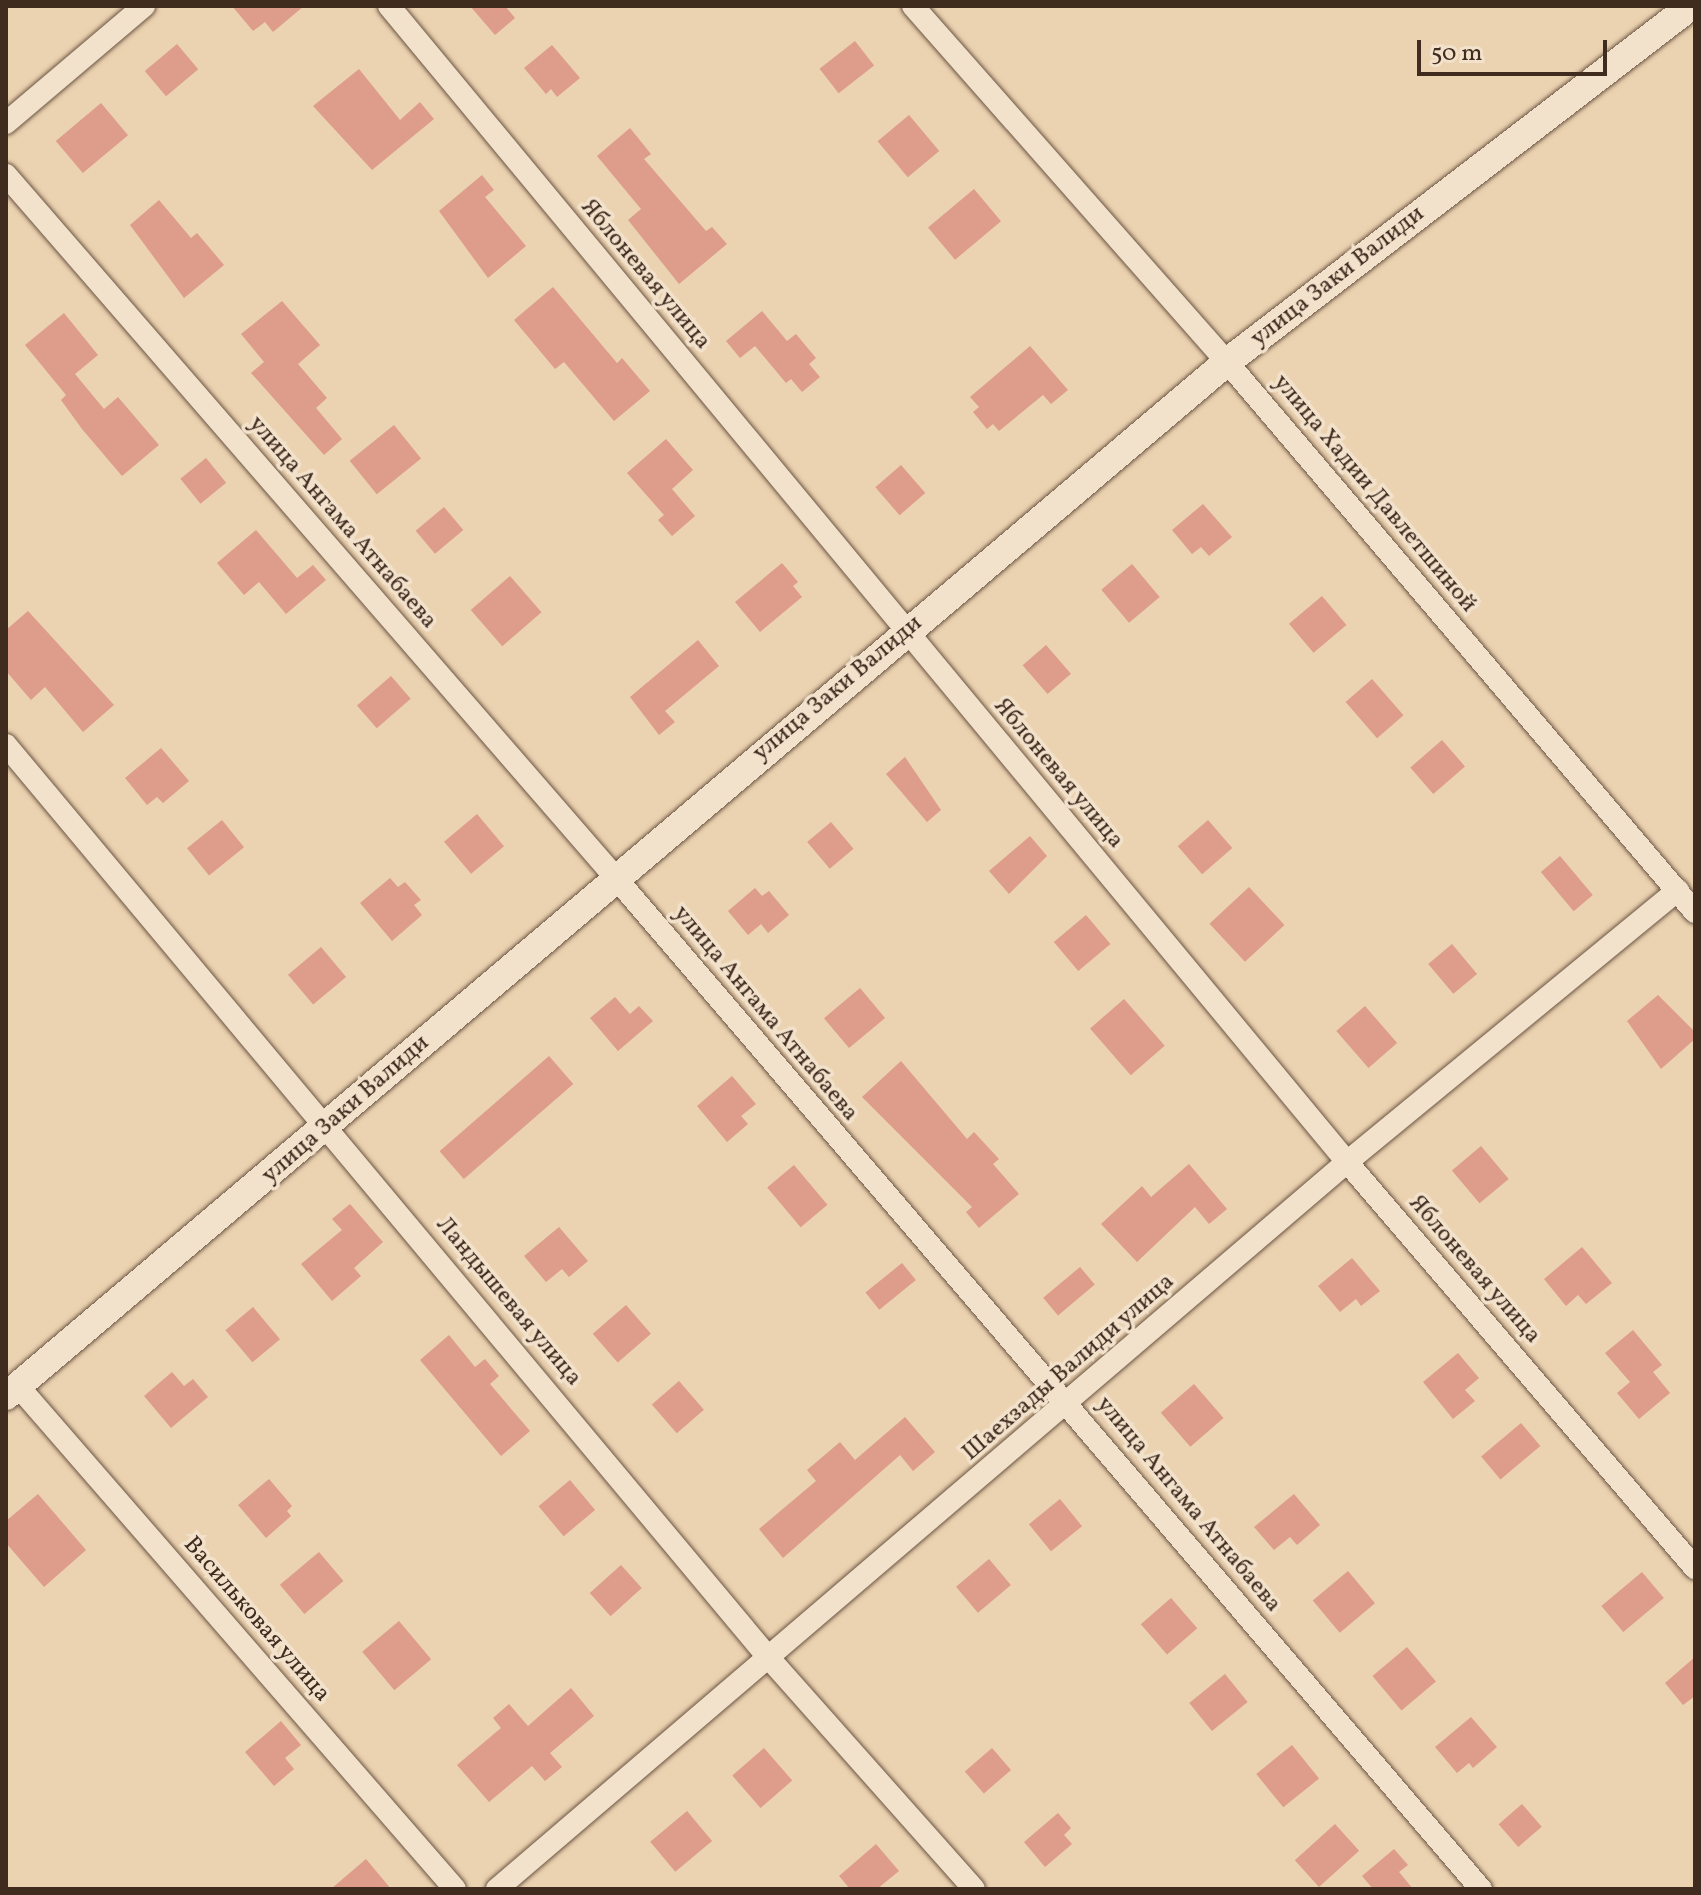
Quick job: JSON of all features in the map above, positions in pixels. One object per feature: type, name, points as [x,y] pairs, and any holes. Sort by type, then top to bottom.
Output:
[{"type":"street","points":[[6,123],[144,6]]},
{"type":"street","name":"Яблоневая улица","points":[[389,6],[1347,1162],[1695,1568]]},
{"type":"street","name":"улица Хадии Давлетшиной","points":[[913,6],[1227,362],[1695,912]]},
{"type":"street","name":"улица Заки Валиди","points":[[12,1391],[328,1126],[615,877],[1227,362],[1691,6]]},
{"type":"street","name":"улица Ангама Атнабаева","points":[[6,175],[615,877],[1481,1889]]},
{"type":"street","name":"Ландышевая улица","points":[[6,745],[328,1126],[768,1657],[974,1889]]},
{"type":"street","name":"Шаехзады Валиди улица","points":[[497,1889],[1347,1162],[1678,890]]},
{"type":"street","name":"Васильковая улица","points":[[12,1391],[455,1889]]},
{"type":"building","points":[[232,6],[304,6],[273,32],[265,22],[253,31]]},
{"type":"building","points":[[470,6],[505,6],[515,18],[495,35]]},
{"type":"building","points":[[855,41],[874,65],[839,93],[820,69]]},
{"type":"building","points":[[177,44],[198,69],[166,96],[145,71]]},
{"type":"building","points":[[552,45],[580,78],[557,97],[551,89],[546,94],[524,68]]},
{"type":"building","points":[[359,69],[400,120],[420,102],[434,119],[372,170],[313,106]]},
{"type":"building","points":[[101,103],[128,135],[83,173],[56,141]]},
{"type":"building","points":[[909,115],[939,151],[908,177],[878,141]]},
{"type":"building","points":[[630,128],[651,154],[644,159],[706,231],[712,227],[727,244],[679,284],[628,220],[641,209],[597,156]]},
{"type":"building","points":[[482,175],[494,190],[485,197],[526,246],[488,278],[439,211]]},
{"type":"building","points":[[974,189],[1001,221],[955,260],[928,228]]},
{"type":"building","points":[[159,200],[191,238],[197,233],[224,265],[184,298],[130,225]]},
{"type":"building","points":[[553,287],[617,363],[622,358],[650,391],[614,421],[564,362],[555,369],[514,320]]},
{"type":"building","points":[[282,301],[320,345],[298,364],[327,398],[316,408],[342,439],[324,455],[251,373],[264,362],[241,334]]},
{"type":"building","points":[[762,311],[787,341],[796,334],[816,358],[809,364],[820,377],[802,392],[791,379],[786,383],[755,346],[740,358],[726,341]]},
{"type":"building","points":[[64,313],[98,355],[75,374],[104,409],[118,397],[159,445],[122,476],[82,429],[61,400],[66,395],[25,345]]},
{"type":"building","points":[[1030,346],[1068,390],[1051,404],[1043,395],[999,431],[993,424],[987,429],[973,412],[979,407],[970,397]]},
{"type":"building","points":[[394,425],[421,458],[377,494],[350,461]]},
{"type":"building","points":[[666,439],[693,470],[672,489],[695,516],[672,536],[658,520],[664,515],[627,473]]},
{"type":"building","points":[[206,458],[226,483],[200,504],[180,479]]},
{"type":"building","points":[[901,465],[925,493],[900,515],[875,487]]},
{"type":"building","points":[[1203,504],[1232,537],[1209,556],[1201,547],[1192,554],[1172,530]]},
{"type":"building","points":[[444,507],[463,530],[435,554],[416,531]]},
{"type":"building","points":[[256,530],[297,578],[313,565],[326,580],[286,614],[259,582],[244,595],[217,563]]},
{"type":"building","points":[[782,563],[798,582],[793,586],[802,597],[760,632],[735,602]]},
{"type":"building","points":[[1132,564],[1160,597],[1129,623],[1101,590]]},
{"type":"building","points":[[510,576],[541,612],[502,646],[471,610]]},
{"type":"building","points":[[1322,596],[1346,625],[1313,653],[1289,624]]},
{"type":"building","points":[[28,611],[114,705],[83,732],[45,687],[31,700],[6,671],[6,630]]},
{"type":"building","points":[[698,640],[719,666],[665,711],[675,722],[659,735],[630,697]]},
{"type":"building","points":[[1046,645],[1071,674],[1048,694],[1023,665]]},
{"type":"building","points":[[391,676],[411,699],[377,728],[357,706]]},
{"type":"building","points":[[1372,679],[1403,715],[1377,738],[1346,702]]},
{"type":"building","points":[[1442,740],[1465,766],[1433,794],[1410,768]]},
{"type":"building","points":[[161,748],[189,781],[163,803],[157,797],[147,805],[125,778]]},
{"type":"building","points":[[905,757],[941,810],[927,822],[886,774]]},
{"type":"building","points":[[477,814],[504,846],[471,874],[444,842]]},
{"type":"building","points":[[222,820],[244,847],[209,876],[187,848]]},
{"type":"building","points":[[1208,820],[1232,848],[1202,874],[1178,846]]},
{"type":"building","points":[[831,822],[853,849],[830,869],[807,842]]},
{"type":"building","points":[[1030,836],[1047,856],[1009,894],[989,871]]},
{"type":"building","points":[[1560,856],[1593,895],[1574,911],[1541,872]]},
{"type":"building","points":[[390,878],[398,887],[405,882],[421,900],[414,905],[422,915],[392,941],[360,903]]},
{"type":"building","points":[[1249,887],[1284,925],[1245,962],[1210,924]]},
{"type":"building","points":[[755,888],[762,896],[769,891],[789,915],[768,933],[761,924],[748,935],[728,911]]},
{"type":"building","points":[[1086,915],[1110,944],[1078,971],[1054,942]]},
{"type":"building","points":[[1452,944],[1477,974],[1453,994],[1428,964]]},
{"type":"building","points":[[321,947],[346,977],[313,1005],[288,975]]},
{"type":"building","points":[[860,988],[885,1018],[849,1048],[824,1018]]},
{"type":"building","points":[[1658,995],[1695,1032],[1695,1039],[1661,1069],[1627,1021]]},
{"type":"building","points":[[615,997],[630,1014],[639,1006],[653,1021],[618,1051],[590,1018]]},
{"type":"building","points":[[1124,999],[1165,1046],[1131,1075],[1090,1029]]},
{"type":"building","points":[[1365,1006],[1397,1043],[1368,1068],[1336,1031]]},
{"type":"building","points":[[549,1056],[573,1084],[464,1179],[440,1151]]},
{"type":"building","points":[[901,1061],[967,1139],[974,1132],[999,1159],[993,1164],[1019,1194],[979,1228],[966,1212],[972,1207],[862,1097]]},
{"type":"building","points":[[732,1076],[756,1104],[741,1116],[748,1124],[727,1142],[697,1106]]},
{"type":"building","points":[[1481,1146],[1509,1179],[1480,1203],[1452,1170]]},
{"type":"building","points":[[1189,1164],[1227,1209],[1209,1224],[1195,1207],[1137,1262],[1101,1224],[1142,1186],[1151,1197]]},
{"type":"building","points":[[794,1165],[827,1205],[801,1227],[767,1187]]},
{"type":"building","points":[[350,1204],[383,1242],[354,1268],[361,1276],[332,1301],[301,1264],[342,1230],[332,1219]]},
{"type":"building","points":[[559,1227],[588,1261],[569,1277],[562,1269],[546,1282],[524,1256]]},
{"type":"building","points":[[1582,1247],[1612,1283],[1586,1304],[1578,1295],[1566,1306],[1544,1279]]},
{"type":"building","points":[[1352,1258],[1380,1291],[1361,1306],[1356,1299],[1340,1312],[1318,1286]]},
{"type":"building","points":[[902,1263],[916,1280],[879,1310],[865,1293]]},
{"type":"building","points":[[1080,1267],[1095,1285],[1058,1315],[1043,1298]]},
{"type":"building","points":[[626,1305],[651,1334],[618,1363],[593,1334]]},
{"type":"building","points":[[253,1307],[280,1339],[252,1362],[225,1330]]},
{"type":"building","points":[[1633,1330],[1662,1365],[1653,1372],[1670,1393],[1639,1419],[1617,1393],[1630,1382],[1605,1353]]},
{"type":"building","points":[[449,1335],[475,1367],[485,1359],[499,1376],[490,1384],[530,1431],[501,1456],[420,1360]]},
{"type":"building","points":[[1458,1353],[1479,1378],[1465,1390],[1475,1401],[1453,1419],[1423,1382]]},
{"type":"building","points":[[172,1372],[184,1386],[193,1379],[208,1397],[171,1428],[144,1396]]},
{"type":"building","points":[[679,1381],[704,1410],[677,1433],[652,1405]]},
{"type":"building","points":[[1194,1384],[1224,1418],[1190,1447],[1161,1413]]},
{"type":"building","points":[[905,1417],[935,1452],[913,1471],[900,1455],[783,1558],[759,1529],[816,1481],[807,1470],[840,1442],[855,1460]]},
{"type":"building","points":[[1521,1423],[1540,1446],[1500,1479],[1481,1456]]},
{"type":"building","points":[[269,1479],[292,1506],[287,1511],[291,1516],[266,1538],[238,1505]]},
{"type":"building","points":[[570,1480],[595,1510],[564,1536],[539,1506]]},
{"type":"building","points":[[38,1494],[86,1550],[44,1587],[6,1543],[6,1521]]},
{"type":"building","points":[[1294,1494],[1320,1525],[1297,1545],[1290,1537],[1274,1550],[1254,1527]]},
{"type":"building","points":[[1060,1499],[1082,1526],[1051,1551],[1029,1524]]},
{"type":"building","points":[[319,1552],[343,1581],[304,1614],[280,1585]]},
{"type":"building","points":[[989,1559],[1011,1585],[978,1613],[956,1587]]},
{"type":"building","points":[[621,1565],[642,1588],[611,1616],[590,1593]]},
{"type":"building","points":[[1348,1571],[1375,1603],[1340,1633],[1313,1601]]},
{"type":"building","points":[[1642,1572],[1664,1598],[1623,1632],[1601,1606]]},
{"type":"building","points":[[1171,1598],[1197,1628],[1167,1654],[1141,1624]]},
{"type":"building","points":[[399,1621],[431,1659],[394,1690],[362,1652]]},
{"type":"building","points":[[1407,1647],[1436,1681],[1401,1710],[1373,1676]]},
{"type":"building","points":[[1695,1657],[1695,1696],[1683,1705],[1665,1683]]},
{"type":"building","points":[[1225,1674],[1248,1702],[1212,1731],[1189,1703]]},
{"type":"building","points":[[571,1688],[594,1716],[550,1753],[562,1767],[545,1781],[532,1766],[489,1802],[457,1765],[501,1728],[493,1718],[509,1704],[528,1726]]},
{"type":"building","points":[[1471,1717],[1497,1747],[1473,1768],[1469,1763],[1457,1773],[1435,1747]]},
{"type":"building","points":[[281,1721],[301,1745],[285,1758],[294,1769],[274,1786],[245,1752]]},
{"type":"building","points":[[1292,1745],[1319,1778],[1283,1807],[1256,1774]]},
{"type":"building","points":[[764,1748],[792,1780],[761,1808],[732,1776]]},
{"type":"building","points":[[992,1748],[1011,1770],[984,1794],[965,1772]]},
{"type":"building","points":[[1522,1804],[1542,1827],[1518,1847],[1499,1824]]},
{"type":"building","points":[[687,1811],[712,1841],[675,1872],[650,1842]]},
{"type":"building","points":[[1058,1813],[1071,1828],[1064,1835],[1072,1844],[1045,1867],[1024,1842]]},
{"type":"building","points":[[1335,1824],[1359,1851],[1319,1887],[1295,1860]]},
{"type":"building","points":[[876,1844],[899,1871],[877,1889],[850,1889],[839,1876]]},
{"type":"building","points":[[1394,1849],[1408,1865],[1399,1872],[1413,1889],[1373,1889],[1362,1876]]},
{"type":"building","points":[[366,1859],[391,1889],[331,1889]]}]
